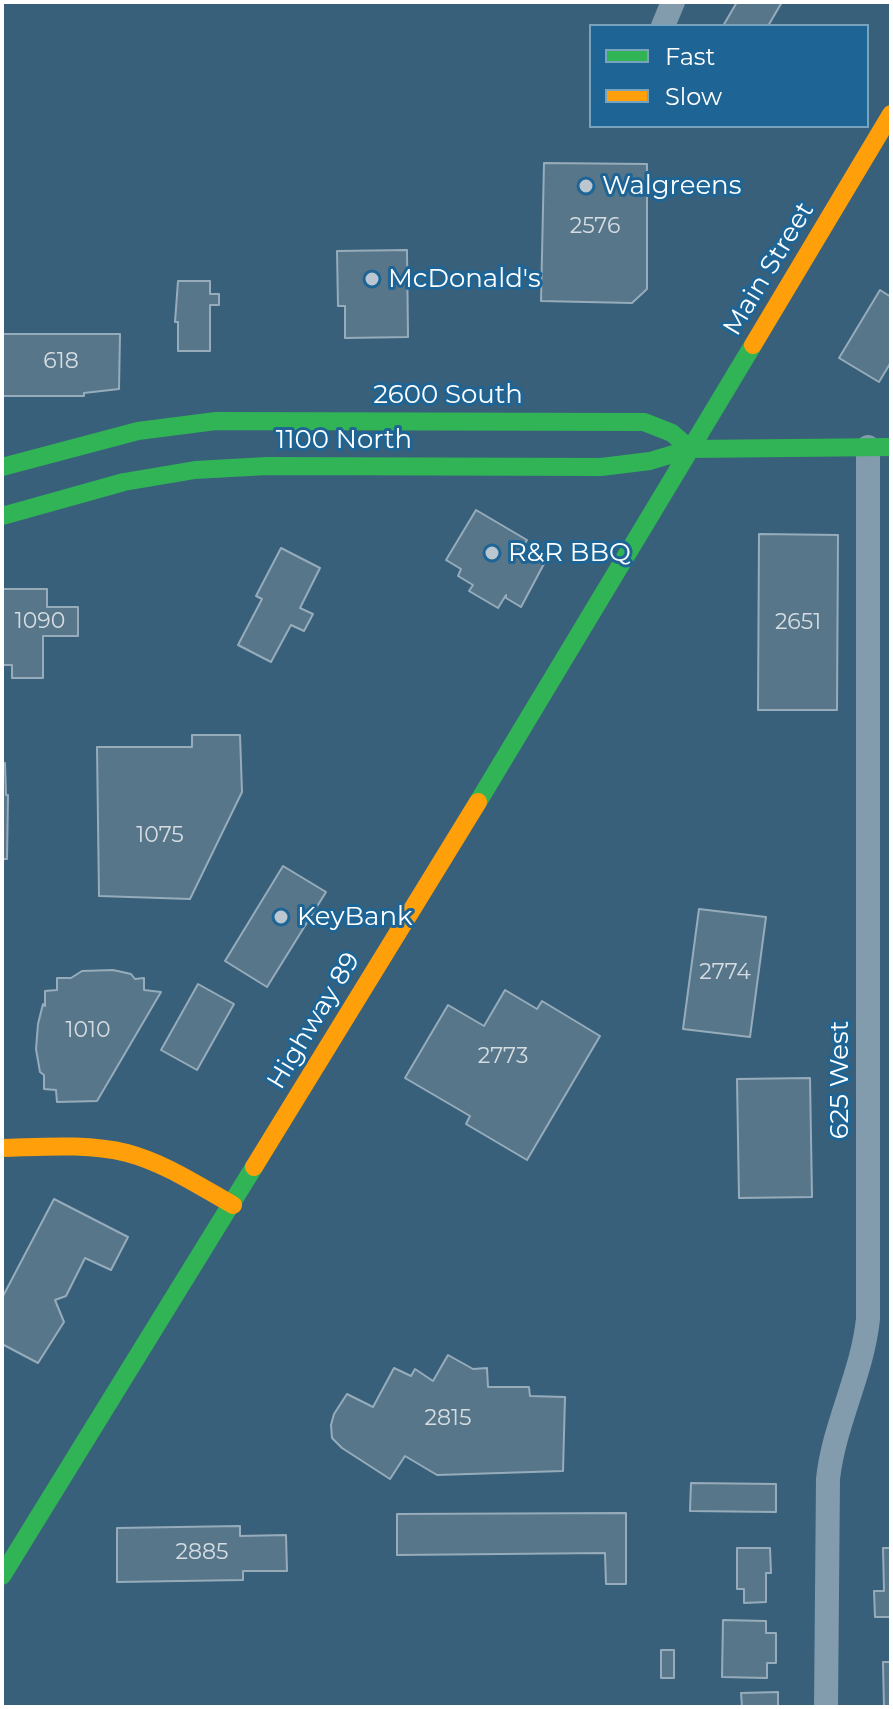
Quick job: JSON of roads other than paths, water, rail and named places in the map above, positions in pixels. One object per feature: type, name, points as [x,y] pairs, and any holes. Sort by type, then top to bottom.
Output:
[{"type":"main road","name":"Main Street","points":[[690,449],[880,124]]},
{"type":"main road","name":"2600 South","points":[[2,467],[138,431],[180,424],[253,419],[644,422],[672,433],[690,449]]},
{"type":"main road","points":[[690,449],[880,447]]},
{"type":"main road","name":"1100 North","points":[[2,516],[124,482],[195,470],[267,466],[601,467],[650,461],[690,449]]},
{"type":"main road","name":"Highway 89","points":[[2,1576],[233,1205],[690,449]]},
{"type":"main road","points":[[2,1148],[78,1147],[125,1153],[166,1169],[233,1205]]},
{"type":"street","points":[[664,24],[673,2]]},
{"type":"street","name":"625 West","points":[[826,1707],[829,1469],[864,1352],[868,1319],[880,447]]},
{"type":"place","name":"Walgreens","points":[[586,186]]},
{"type":"place","name":"McDonald's","points":[[372,279]]},
{"type":"place","name":"R&R BBQ","points":[[492,553]]},
{"type":"place","name":"KeyBank","points":[[281,917]]}]
